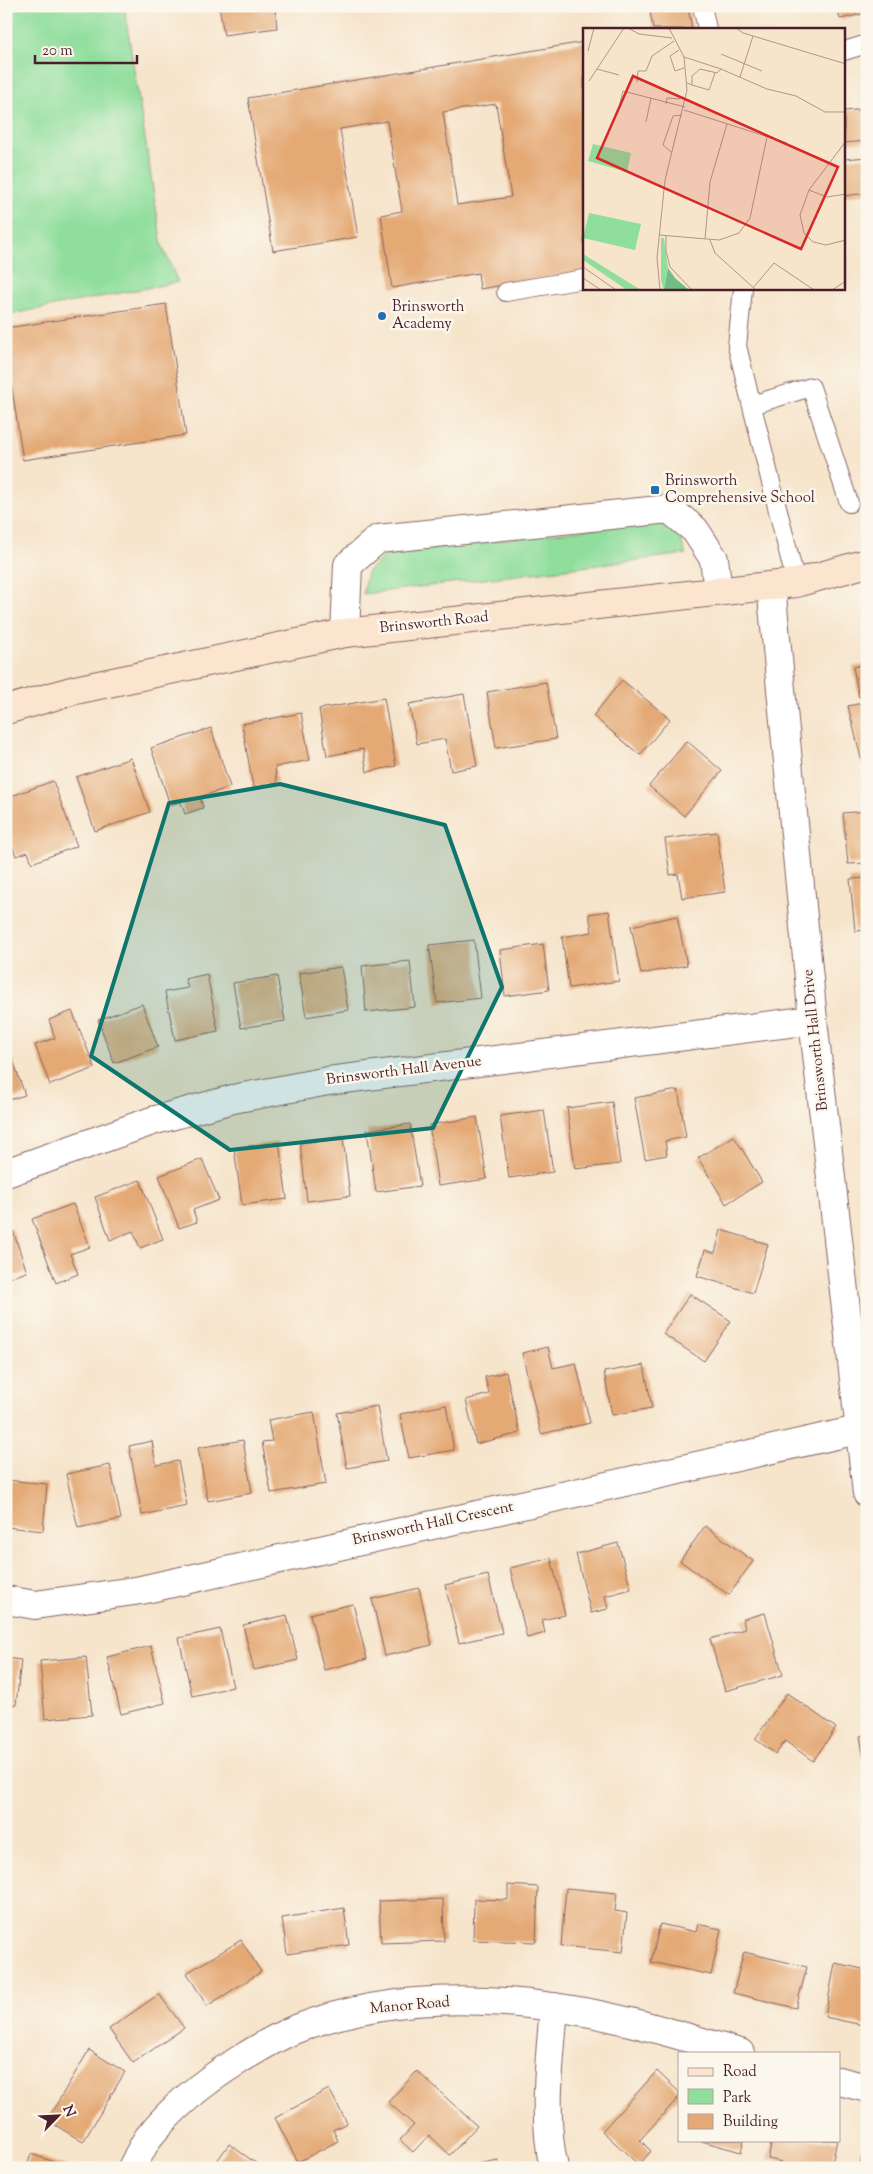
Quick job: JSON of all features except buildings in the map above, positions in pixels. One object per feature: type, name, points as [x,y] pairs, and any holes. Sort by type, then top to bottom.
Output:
[{"type":"main road","name":"Brinsworth Road","points":[[6,710],[75,690],[345,633],[783,584],[867,563]]},
{"type":"street","points":[[345,633],[348,565],[378,539],[669,509],[695,530],[714,559],[718,591]]},
{"type":"street","name":"Brinsworth Hall Drive","points":[[783,584],[813,1020],[858,1430],[867,1493]]},
{"type":"street","name":"Brinsworth Hall Avenue","points":[[6,1173],[152,1121],[233,1099],[328,1081],[813,1020]]},
{"type":"street","name":"Brinsworth Hall Crescent","points":[[6,1600],[35,1604],[141,1590],[858,1430]]},
{"type":"street","name":"Manor Road","points":[[132,2168],[148,2139],[175,2108],[210,2078],[295,2029],[378,2006],[430,2001],[497,2000],[554,2007],[614,2018],[736,2052]]},
{"type":"street","points":[[554,2007],[547,2093],[551,2156],[554,2168]]},
{"type":"street","points":[[840,2081],[867,2088]]},
{"type":"lane","points":[[702,6],[707,28]]},
{"type":"lane","points":[[846,50],[867,44]]},
{"type":"lane","points":[[506,292],[583,279]]},
{"type":"lane","points":[[743,290],[737,346],[752,405],[783,584]]},
{"type":"lane","points":[[752,405],[811,387],[849,503]]},
{"type":"highlighted area","points":[[280,784],[445,825],[502,987],[433,1128],[230,1150],[91,1056],[169,803]]},
{"type":"green space","points":[[6,6],[124,6],[162,246],[178,282],[6,315]]},
{"type":"green space","points":[[652,521],[677,530],[686,554],[363,594],[367,572],[387,554]]},
{"type":"place","name":"Brinsworth Academy","points":[[382,316]]},
{"type":"place","name":"Brinsworth Comprehensive School","points":[[655,490]]}]
